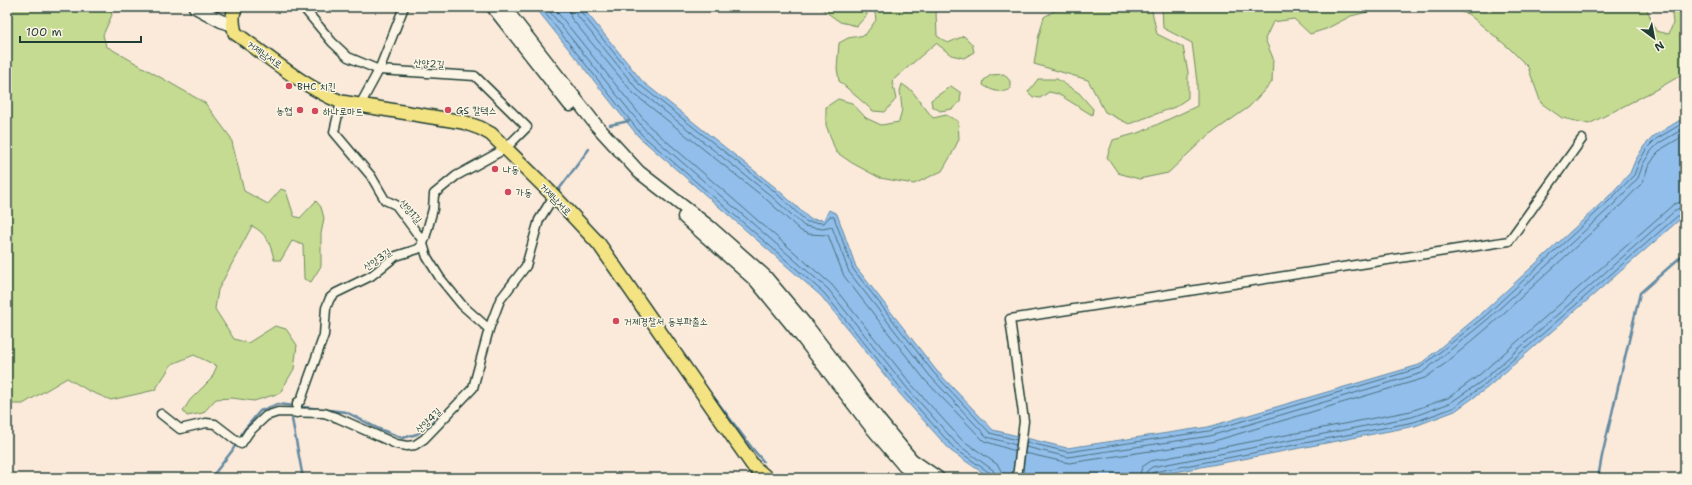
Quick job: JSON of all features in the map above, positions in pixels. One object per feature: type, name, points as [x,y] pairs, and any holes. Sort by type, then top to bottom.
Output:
[{"type":"main road","points":[[233,25],[233,11],[236,7]]},
{"type":"main road","name":"거제남서로","points":[[233,25],[235,33],[312,88],[341,102],[463,122],[491,134],[600,244],[754,467],[768,478]]},
{"type":"street","points":[[195,7],[221,21],[233,25]]},
{"type":"street","name":"산양2길","points":[[303,7],[332,42],[348,57],[379,70],[475,76],[527,127],[505,149]]},
{"type":"street","points":[[360,105],[379,70],[404,7]]},
{"type":"street","points":[[493,7],[554,86],[606,149],[634,176],[702,232],[756,281],[801,336],[871,427],[904,466],[919,478]]},
{"type":"street","points":[[504,7],[596,125],[639,172],[711,228],[765,276],[807,326],[879,420],[912,460],[938,478]]},
{"type":"street","name":"산양1길","points":[[341,102],[334,132],[370,176],[386,200],[396,205],[416,232],[423,244],[427,257],[440,278],[462,304],[489,328]]},
{"type":"street","points":[[1017,478],[1024,421],[1010,319],[1509,241],[1582,140]]},
{"type":"street","points":[[423,244],[433,208],[434,194],[456,176],[505,149]]},
{"type":"street","name":"산양4길","points":[[161,414],[180,429],[206,423],[215,424],[241,444],[249,432],[266,416],[278,412],[324,413],[396,444],[414,445],[424,440],[473,388],[489,328],[500,300],[526,266],[539,220],[554,196]]},
{"type":"street","name":"산양3길","points":[[297,413],[297,403],[301,400],[324,335],[326,308],[330,298],[336,292],[371,276],[396,256],[418,249],[423,244]]},
{"type":"green space","points":[[7,7],[109,7],[112,15],[103,35],[106,46],[205,103],[231,138],[244,191],[268,204],[281,189],[286,191],[294,216],[300,218],[316,201],[321,207],[324,218],[321,234],[321,266],[311,282],[304,279],[303,245],[292,241],[281,260],[274,260],[267,240],[261,232],[252,226],[218,290],[215,309],[234,339],[248,343],[275,326],[286,329],[297,345],[294,369],[280,393],[254,401],[232,398],[216,399],[203,413],[187,416],[183,411],[190,400],[211,379],[217,366],[194,355],[172,364],[155,390],[111,400],[89,391],[67,378],[23,404],[7,404]]},
{"type":"green space","points":[[819,7],[866,7],[867,15],[857,26],[840,22]]},
{"type":"green space","points":[[874,7],[948,7],[936,12],[937,36],[948,43],[964,36],[972,44],[974,52],[964,58],[951,55],[936,43],[892,81],[896,99],[885,112],[873,111],[839,81],[837,68],[839,43],[848,38],[865,35],[876,20]]},
{"type":"green space","points":[[1061,7],[1078,9],[1089,7],[1150,7],[1157,34],[1183,47],[1188,72],[1188,98],[1175,107],[1129,124],[1105,112],[1088,80],[1034,64],[1038,39],[1044,17]]},
{"type":"green space","points":[[1162,7],[1388,7],[1351,16],[1326,29],[1310,34],[1294,19],[1273,22],[1265,39],[1273,58],[1272,82],[1249,107],[1205,138],[1168,173],[1139,179],[1118,173],[1107,157],[1113,140],[1141,132],[1197,106],[1197,82],[1192,43],[1163,28]]},
{"type":"green space","points":[[1444,7],[1646,7],[1656,31],[1669,34],[1673,23],[1671,7],[1685,7],[1685,73],[1589,124],[1562,118],[1541,103],[1528,67],[1509,48],[1468,14]]},
{"type":"green space","points":[[1004,74],[1010,81],[1010,89],[1007,91],[996,91],[983,85],[984,80],[991,75]]},
{"type":"green space","points":[[1038,79],[1057,79],[1079,93],[1093,109],[1092,115],[1058,94],[1049,92],[1040,98],[1033,97],[1028,92]]},
{"type":"green space","points":[[902,84],[912,91],[933,118],[946,115],[958,121],[959,139],[942,171],[914,184],[880,178],[852,163],[836,152],[826,125],[826,107],[838,99],[852,103],[866,118],[881,125],[899,122],[902,109],[900,91]]},
{"type":"green space","points":[[951,86],[961,93],[960,102],[952,109],[940,111],[932,106],[931,100]]},
{"type":"water","points":[[535,7],[582,7],[643,82],[776,188],[810,219],[824,220],[829,210],[837,214],[856,267],[936,370],[993,430],[1067,448],[1208,427],[1419,365],[1482,313],[1608,197],[1630,173],[1644,146],[1654,136],[1685,117],[1685,215],[1487,388],[1455,411],[1415,426],[1144,478],[990,478],[951,451],[900,394],[821,296],[638,136]]},
{"type":"waterway","points":[[610,125],[629,121]]},
{"type":"waterway","points":[[557,192],[589,149]]},
{"type":"waterway","points":[[1598,478],[1640,293],[1685,253]]},
{"type":"waterway","points":[[713,396],[763,461]]},
{"type":"waterway","points":[[211,478],[232,451],[244,430],[260,411],[278,404],[346,412],[379,429],[403,438],[417,434],[439,417]]},
{"type":"waterway","points":[[292,419],[303,478]]},
{"type":"waterway","points":[[781,473],[790,478]]},
{"type":"place","name":"BHC 치킨","points":[[289,86]]},
{"type":"place","name":"농협","points":[[300,110]]},
{"type":"place","name":"GS 칼텍스","points":[[448,110]]},
{"type":"place","name":"하나로마트","points":[[315,111]]},
{"type":"place","name":"나동","points":[[495,169]]},
{"type":"place","name":"가동","points":[[508,192]]},
{"type":"place","name":"거제경찰서 동부파출소","points":[[616,321]]}]
